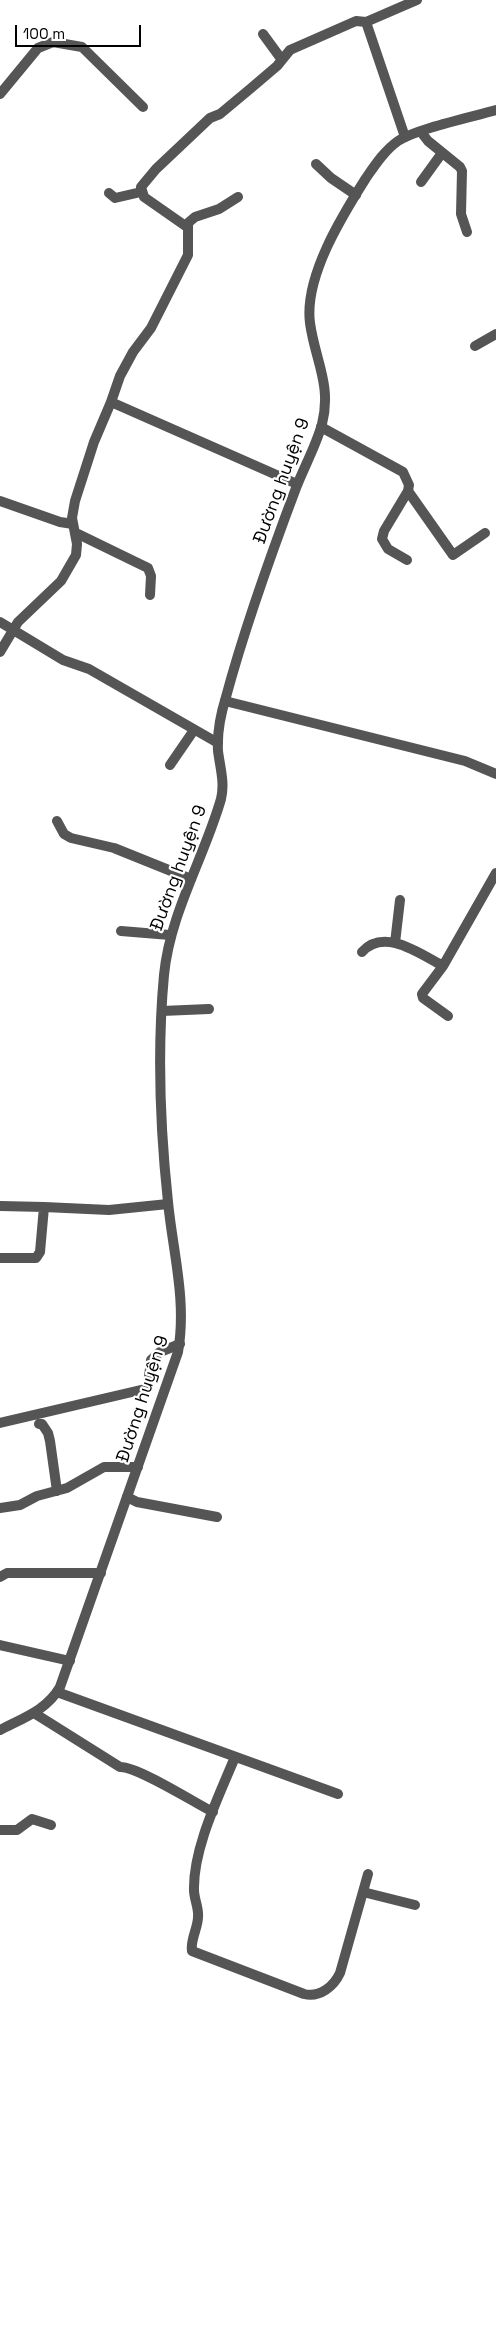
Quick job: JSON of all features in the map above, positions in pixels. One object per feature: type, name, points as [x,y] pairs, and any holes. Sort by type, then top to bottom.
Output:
[{"type":"street","points":[[140,192],[141,187],[156,169],[204,123],[245,94],[282,60],[290,50],[356,21],[366,22],[417,0]]},
{"type":"street","points":[[366,22],[405,137]]},
{"type":"street","points":[[263,34],[282,60]]},
{"type":"street","points":[[0,94],[38,48],[53,42],[82,47],[143,107]]},
{"type":"street","name":"Đường huyện 9","points":[[0,1730],[46,1705],[57,1692],[70,1661],[180,1344],[182,1319],[179,1278],[168,1204],[160,1066],[164,972],[170,935],[223,790],[218,743],[225,701],[252,609],[297,484],[321,427],[326,399],[326,386],[312,334],[309,307],[325,251],[356,195],[381,158],[396,142],[405,137],[496,110]]},
{"type":"street","points":[[421,132],[442,153],[460,167],[462,171],[461,214],[467,232]]},
{"type":"street","points":[[421,182],[442,153]]},
{"type":"street","points":[[316,164],[331,178],[356,195]]},
{"type":"street","points":[[109,193],[115,198],[140,192]]},
{"type":"street","points":[[140,192],[144,197],[187,227]]},
{"type":"street","points":[[0,652],[13,628],[66,574],[76,555],[74,528],[76,501],[94,442],[124,368],[133,352],[152,328],[188,255],[187,227],[191,219],[220,209],[238,197]]},
{"type":"street","points":[[475,346],[496,334]]},
{"type":"street","points":[[111,402],[297,484]]},
{"type":"street","points":[[321,427],[401,469],[409,485],[408,491],[384,530],[382,539],[388,549],[407,560]]},
{"type":"street","points":[[408,491],[453,555],[485,533]]},
{"type":"street","points":[[0,501],[74,528],[148,568],[151,576],[150,595]]},
{"type":"street","points":[[0,622],[13,628],[63,660],[89,669],[218,743]]},
{"type":"street","points":[[225,701],[466,761],[496,774]]},
{"type":"street","points":[[170,765],[194,730]]},
{"type":"street","points":[[57,821],[64,834],[71,838],[114,848],[191,878]]},
{"type":"street","points":[[448,1016],[421,996],[443,966],[496,873]]},
{"type":"street","points":[[395,943],[400,900]]},
{"type":"street","points":[[121,931],[170,935]]},
{"type":"street","points":[[362,952],[373,943],[395,943],[443,966]]},
{"type":"street","points":[[162,1011],[210,1009]]},
{"type":"street","points":[[0,1206],[109,1210],[168,1204]]},
{"type":"street","points":[[0,1258],[36,1258],[40,1252],[44,1207]]},
{"type":"street","points":[[0,1424],[145,1389],[148,1385],[151,1360],[160,1352],[180,1344]]},
{"type":"street","points":[[38,1424],[42,1424],[48,1433],[57,1491]]},
{"type":"street","points":[[0,1508],[20,1504],[37,1496],[67,1488],[104,1467],[138,1467]]},
{"type":"street","points":[[127,1496],[137,1502],[217,1517]]},
{"type":"street","points":[[0,1578],[7,1573],[101,1573]]},
{"type":"street","points":[[0,1645],[70,1661]]},
{"type":"street","points":[[57,1692],[338,1794]]},
{"type":"street","points":[[34,1713],[120,1767],[127,1767],[213,1812]]},
{"type":"street","points":[[235,1757],[213,1812],[198,1859],[194,1891],[198,1917],[192,1951],[304,1994],[316,1994],[333,1986],[337,1978],[368,1874]]},
{"type":"street","points":[[0,1830],[17,1830],[32,1819],[51,1825]]},
{"type":"street","points":[[363,1892],[415,1905]]}]
